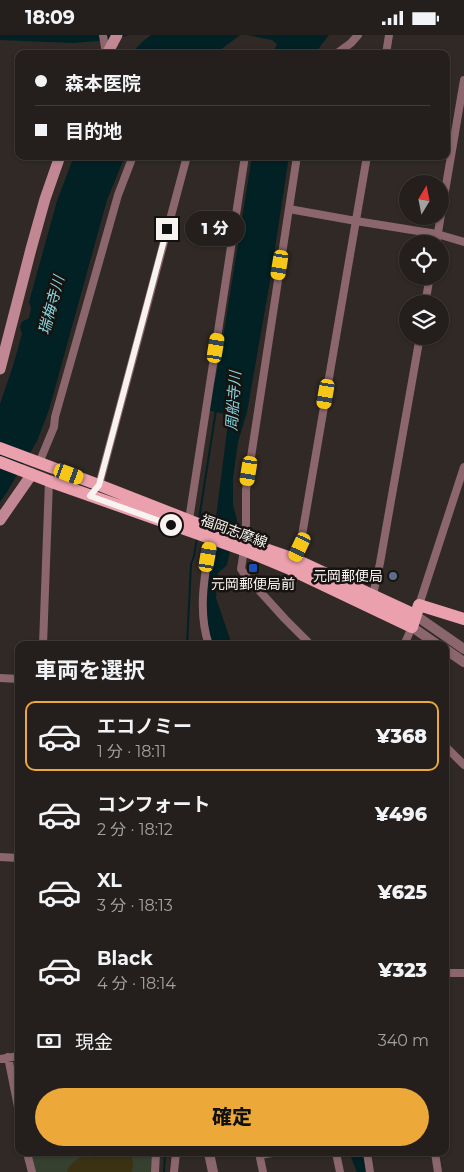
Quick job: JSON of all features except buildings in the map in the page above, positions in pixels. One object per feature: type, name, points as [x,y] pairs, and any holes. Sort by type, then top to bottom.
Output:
[{"type":"main road","points":[[0,369],[40,216],[59,160]]},
{"type":"main road","name":"福岡志摩線","points":[[0,448],[99,485],[188,525],[211,539],[242,544],[373,595],[415,616]]},
{"type":"main road","name":"福岡志摩線","points":[[0,462],[90,496],[188,525]]},
{"type":"main road","points":[[0,520],[32,474]]},
{"type":"main road","points":[[188,525],[242,544]]},
{"type":"main road","name":"福岡志摩線","points":[[292,564],[415,616],[464,619]]},
{"type":"street","points":[[341,50],[358,35]]},
{"type":"street","points":[[387,50],[389,35]]},
{"type":"street","points":[[450,160],[464,80]]},
{"type":"street","points":[[39,463],[54,427],[118,195],[132,160]]},
{"type":"street","points":[[90,496],[99,485],[186,160]]},
{"type":"street","points":[[188,525],[244,160]]},
{"type":"street","points":[[296,160],[246,490],[246,525],[242,544],[241,569],[307,641]]},
{"type":"street","points":[[292,564],[300,547],[366,160]]},
{"type":"street","points":[[437,234],[450,160]]},
{"type":"street","points":[[289,209],[437,234],[464,242]]},
{"type":"street","points":[[373,595],[418,345]]},
{"type":"street","points":[[406,641],[464,467]]},
{"type":"street","points":[[43,641],[48,481]]},
{"type":"street","points":[[207,641],[204,633],[202,605],[211,539]]},
{"type":"street","points":[[415,616],[435,641]]},
{"type":"street","points":[[415,616],[464,649]]},
{"type":"street","points":[[449,652],[464,662]]},
{"type":"street","points":[[0,677],[15,679]]},
{"type":"street","points":[[449,750],[464,765]]},
{"type":"street","points":[[0,857],[15,858]]},
{"type":"street","points":[[449,973],[464,973]]},
{"type":"street","points":[[4,1058],[15,1097]]},
{"type":"street","points":[[28,1156],[32,1172]]},
{"type":"street","points":[[155,1172],[156,1156]]},
{"type":"street","points":[[174,1172],[176,1156]]},
{"type":"street","points":[[210,1156],[213,1172]]},
{"type":"street","points":[[260,1156],[263,1172]]},
{"type":"street","points":[[337,1156],[340,1172]]},
{"type":"street","points":[[367,1156],[370,1172]]},
{"type":"street","points":[[435,1156],[438,1172]]},
{"type":"green space","points":[[31,1156],[155,1156],[155,1172],[34,1172]]},
{"type":"sand","points":[[96,1156],[130,1156],[133,1162],[132,1172],[67,1172],[71,1164],[79,1158]]},
{"type":"water","points":[[0,35],[128,35],[108,40],[74,43],[0,40]]},
{"type":"water","points":[[151,35],[240,35],[220,50],[135,50]]},
{"type":"water","points":[[247,35],[329,35],[318,50],[275,50],[277,44],[272,40]]},
{"type":"water","name":"瑞梅寺川","points":[[72,160],[123,160],[107,200],[49,410],[37,441],[0,502],[0,404],[22,334],[20,327],[22,322],[29,318],[31,308],[29,302],[57,201]]},
{"type":"water","points":[[251,160],[288,160],[247,412],[238,442],[233,479],[233,505],[237,520],[227,565],[218,573],[216,598],[231,641],[211,641],[207,630],[205,605],[229,415],[207,410],[221,350]]},
{"type":"waterway","points":[[199,519],[216,410]]},
{"type":"waterway","points":[[187,641],[191,564],[197,538]]},
{"type":"waterway","points":[[164,1172],[165,1156]]},
{"type":"waterway","name":"周船寺川","points":[[357,1156],[363,1172]]},
{"type":"place","name":"元岡郵便局前","points":[[253,568]]},
{"type":"place","name":"元岡郵便局","points":[[393,576]]},
{"type":"route","points":[[167,229],[99,485],[90,496],[171,525]]}]
